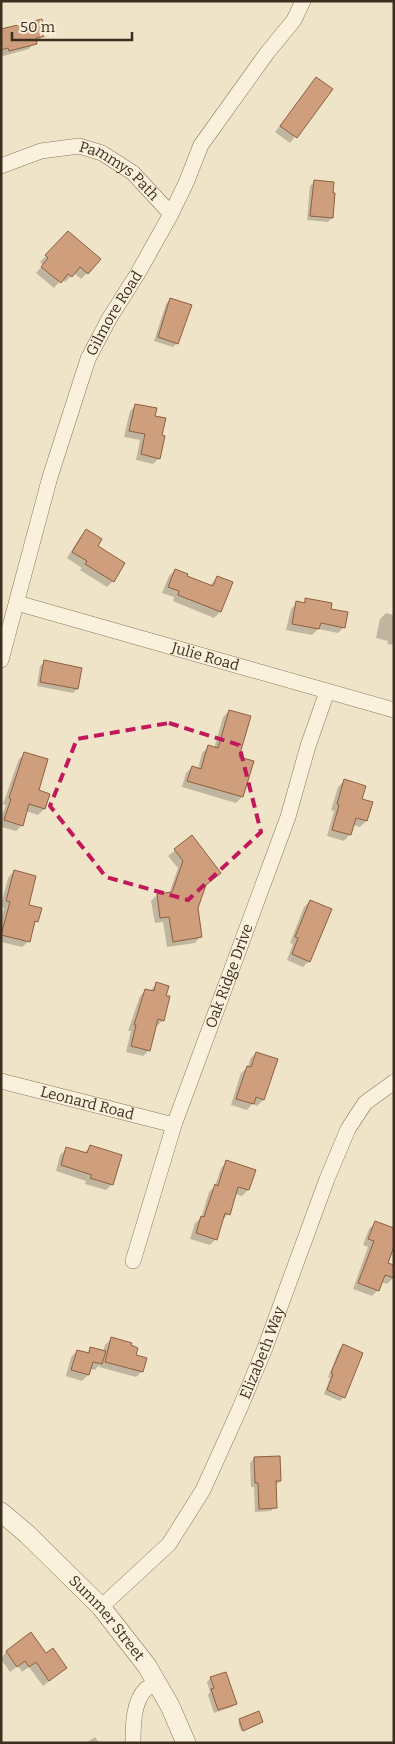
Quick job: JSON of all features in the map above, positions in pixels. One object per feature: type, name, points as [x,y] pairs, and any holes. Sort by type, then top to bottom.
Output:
[{"type":"street","name":"Gilmore Road","points":[[1,660],[50,477],[88,359],[109,318],[138,273],[171,214],[207,136],[267,53],[294,20],[303,1]]},
{"type":"street","name":"Pammys Path","points":[[1,166],[41,151],[79,146],[102,153],[133,173],[171,214]]},
{"type":"street","name":"Julie Road","points":[[17,603],[394,710]]},
{"type":"street","name":"Oak Ridge Drive","points":[[133,1261],[174,1125],[288,817],[308,746],[327,692]]},
{"type":"street","name":"Leonard Road","points":[[1,1081],[174,1125]]},
{"type":"street","name":"Elizabeth Way","points":[[101,1607],[169,1544],[203,1490],[265,1348],[327,1179],[348,1129],[364,1103],[394,1082]]},
{"type":"street","name":"Summer Street","points":[[1,1512],[101,1607],[147,1666],[170,1706],[186,1743]]},
{"type":"street","points":[[133,1743],[133,1719],[138,1704],[145,1690],[157,1683]]},
{"type":"highlighted area","points":[[169,723],[239,745],[261,832],[188,900],[106,877],[50,806],[77,739]]},
{"type":"building","points":[[42,19],[46,36],[36,38],[37,44],[9,51],[8,48],[1,50],[1,29]]},
{"type":"building","points":[[316,77],[333,89],[297,138],[280,126]]},
{"type":"building","points":[[314,180],[334,182],[333,218],[310,216]]},
{"type":"building","points":[[68,231],[101,259],[88,274],[80,267],[72,277],[68,274],[61,283],[41,267],[48,258],[45,255]]},
{"type":"building","points":[[170,298],[192,305],[178,344],[158,337]]},
{"type":"building","points":[[135,404],[157,408],[155,416],[166,418],[162,435],[165,436],[160,459],[141,454],[145,434],[129,431]]},
{"type":"building","points":[[86,529],[102,539],[98,546],[125,563],[114,582],[85,564],[87,561],[72,552]]},
{"type":"building","points":[[175,569],[213,586],[217,576],[233,582],[221,612],[178,595],[179,591],[168,587]]},
{"type":"building","points":[[305,598],[332,603],[331,609],[348,612],[345,628],[321,623],[319,629],[292,624],[296,601],[305,603]]},
{"type":"building","points":[[44,660],[82,668],[78,689],[40,682]]},
{"type":"building","points":[[229,710],[251,716],[239,757],[254,761],[243,797],[187,781],[192,766],[201,769],[208,745],[218,748]]},
{"type":"building","points":[[24,752],[48,759],[39,790],[50,794],[45,809],[29,804],[23,826],[4,820]]},
{"type":"building","points":[[344,779],[366,786],[362,799],[373,802],[367,821],[356,818],[351,835],[332,830]]},
{"type":"building","points":[[192,835],[221,873],[206,885],[198,908],[202,937],[173,942],[169,917],[160,918],[157,894],[172,892],[183,861],[174,849]]},
{"type":"building","points":[[14,870],[36,876],[29,905],[42,908],[38,922],[35,921],[30,942],[1,935],[10,902],[6,901]]},
{"type":"building","points":[[310,900],[332,909],[310,962],[292,954],[298,938],[295,937]]},
{"type":"building","points":[[156,982],[169,986],[166,996],[170,996],[164,1021],[158,1019],[150,1051],[131,1046],[136,1025],[134,1025],[145,989],[154,991]]},
{"type":"building","points":[[256,1052],[278,1059],[264,1100],[256,1097],[254,1104],[236,1099],[247,1066],[251,1067]]},
{"type":"building","points":[[90,1145],[122,1155],[113,1185],[90,1178],[92,1175],[61,1165],[66,1147],[87,1153]]},
{"type":"building","points":[[226,1160],[256,1170],[249,1190],[238,1187],[230,1215],[225,1213],[217,1240],[196,1233],[201,1216],[204,1217],[215,1184],[218,1186]]},
{"type":"building","points":[[375,1221],[394,1228],[394,1246],[388,1263],[394,1265],[394,1278],[385,1275],[379,1291],[358,1283],[374,1241],[368,1239]]},
{"type":"building","points":[[111,1337],[132,1343],[131,1345],[138,1348],[136,1355],[147,1358],[143,1372],[105,1362]]},
{"type":"building","points":[[343,1344],[363,1353],[345,1398],[327,1390],[333,1374],[331,1373]]},
{"type":"building","points":[[90,1347],[106,1351],[102,1364],[93,1362],[89,1375],[71,1370],[77,1350],[89,1353]]},
{"type":"building","points":[[280,1456],[281,1481],[276,1481],[277,1508],[259,1509],[254,1457]]},
{"type":"building","points":[[31,1632],[46,1653],[53,1648],[67,1668],[49,1681],[36,1662],[29,1667],[25,1661],[17,1667],[6,1651]]},
{"type":"building","points":[[226,1672],[237,1704],[218,1710],[211,1689],[214,1688],[210,1677]]},
{"type":"building","points":[[259,1711],[263,1722],[243,1731],[239,1719]]}]
